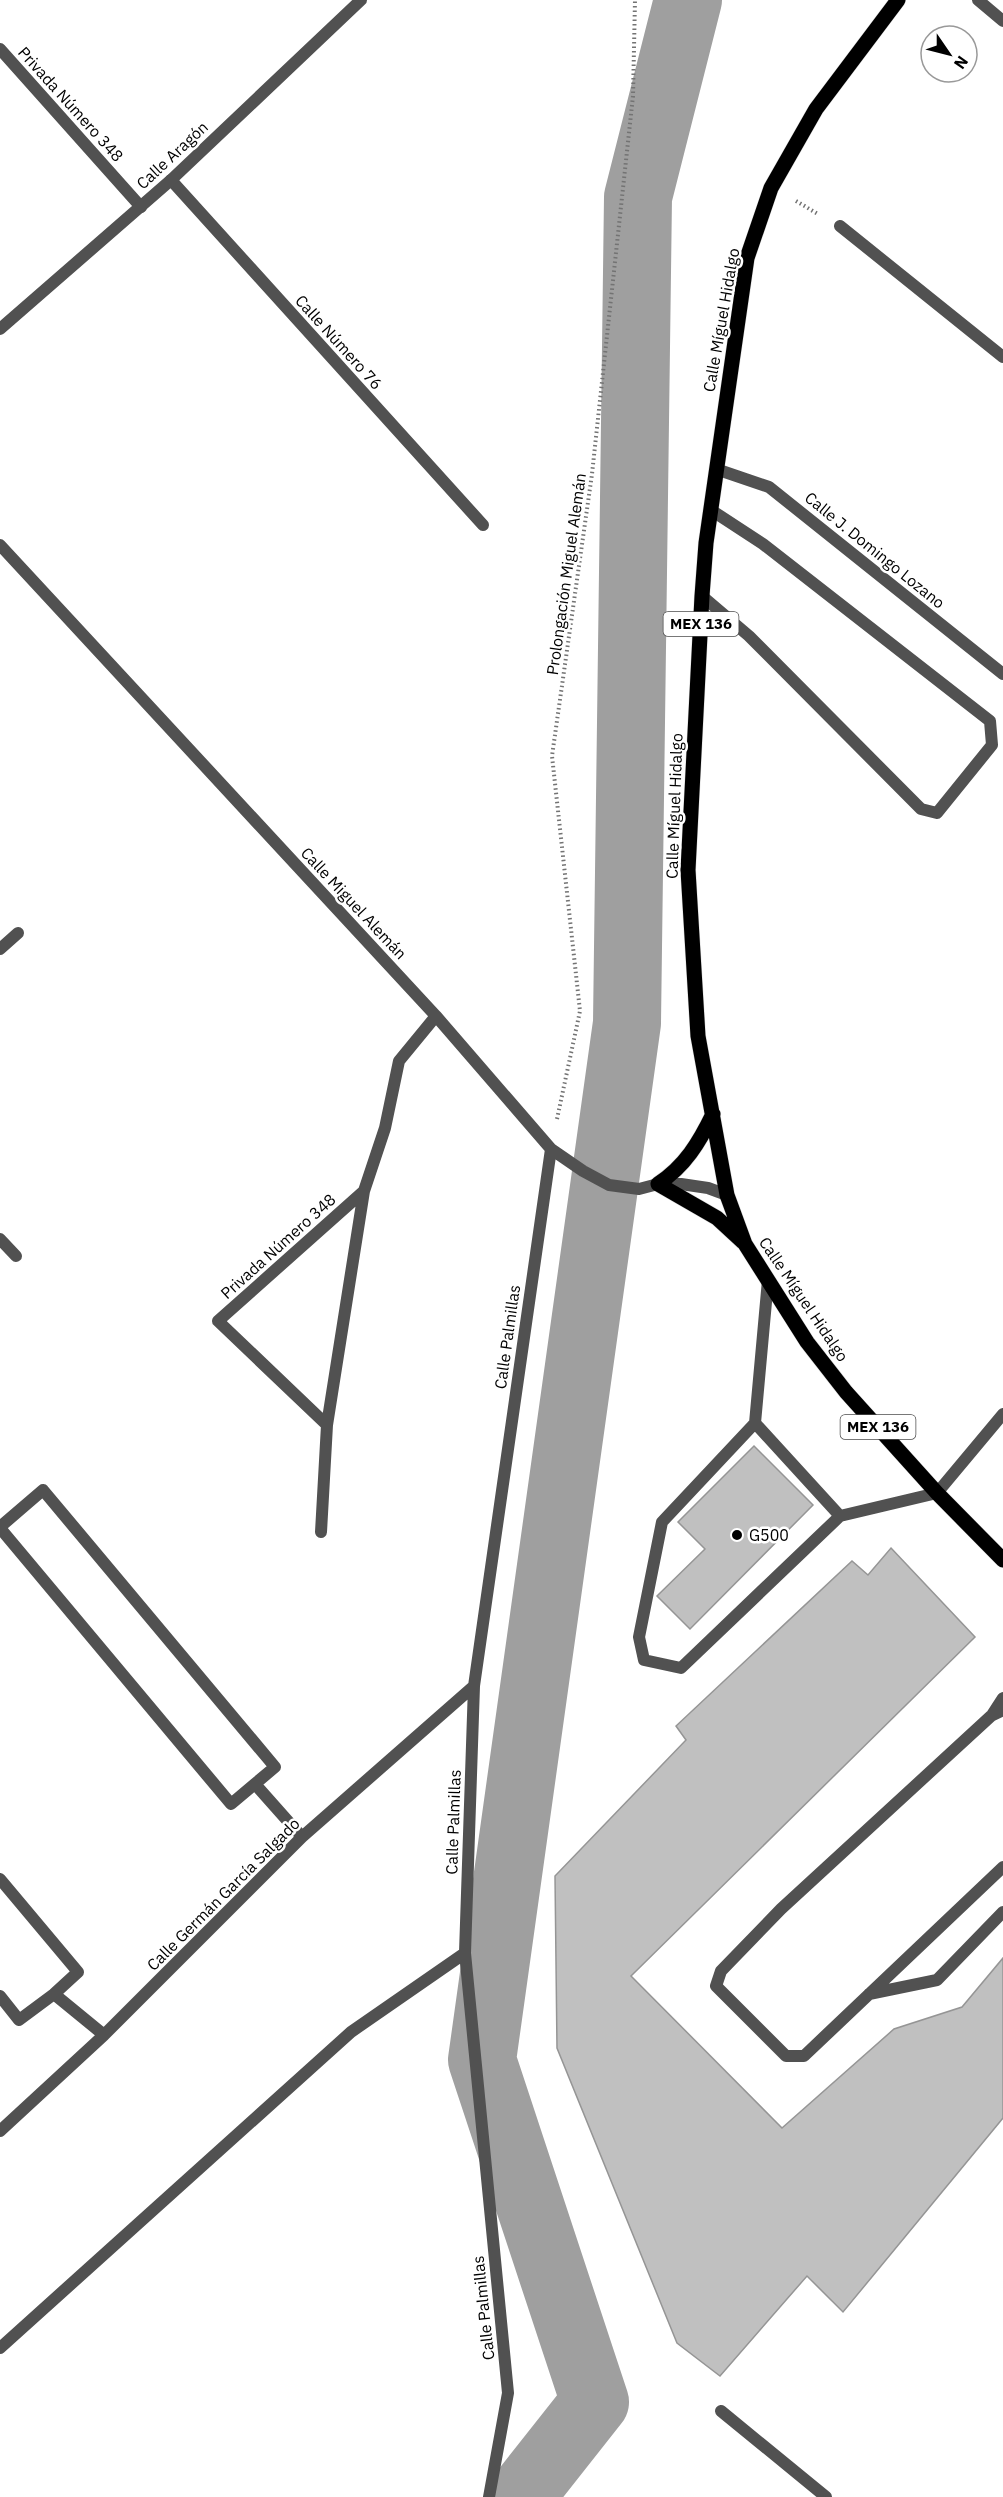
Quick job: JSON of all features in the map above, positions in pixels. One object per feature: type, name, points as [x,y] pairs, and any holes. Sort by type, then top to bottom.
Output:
[{"type":"main road","name":"Calle Míguel Hidalgo","points":[[898,0],[816,109],[771,188],[747,258],[716,469],[702,596],[688,870],[698,1036],[727,1195],[745,1244],[807,1342],[846,1392],[937,1493],[1003,1560]]},
{"type":"main road","points":[[712,1114],[696,1148],[672,1175],[658,1184],[717,1218],[745,1244]]},
{"type":"street","name":"Calle Aragón","points":[[0,329],[171,180],[361,0]]},
{"type":"street","points":[[978,0],[1003,21]]},
{"type":"street","name":"Privada Número 348","points":[[0,49],[141,207]]},
{"type":"street","name":"Calle Número 76","points":[[171,180],[483,525]]},
{"type":"street","points":[[840,226],[1003,357]]},
{"type":"street","name":"Calle J. Domingo Lozano","points":[[716,469],[769,487],[1003,674]]},
{"type":"street","points":[[702,596],[749,636],[921,809],[937,813],[992,745],[990,721],[763,544],[711,510]]},
{"type":"street","name":"Calle Miguel Alemán","points":[[0,545],[436,1016],[551,1149],[583,1171],[609,1185],[639,1189],[658,1184],[708,1188],[727,1195]]},
{"type":"street","points":[[0,949],[18,933]]},
{"type":"street","name":"Privada Número 348","points":[[321,1532],[327,1425],[364,1191],[385,1128],[399,1061],[436,1016]]},
{"type":"street","name":"Calle Palmillas","points":[[489,2497],[508,2393],[465,1953],[474,1686],[551,1149]]},
{"type":"street","name":"Privada Número 348","points":[[327,1425],[218,1321],[364,1191]]},
{"type":"street","points":[[0,1239],[16,1256]]},
{"type":"street","points":[[768,1280],[754,1423],[662,1522],[639,1637],[644,1660],[681,1668],[840,1516],[937,1493],[1003,1414]]},
{"type":"street","points":[[754,1423],[840,1516]]},
{"type":"street","points":[[43,1490],[275,1767],[231,1804],[0,1528],[43,1490]]},
{"type":"street","name":"Calle Germán García Salgado","points":[[0,2131],[104,2036],[302,1837],[474,1686]]},
{"type":"street","points":[[1003,1698],[997,1713],[782,1910],[721,1971],[716,1986],[786,2056],[804,2056],[1003,1867]]},
{"type":"street","points":[[255,1784],[302,1837]]},
{"type":"street","points":[[0,1879],[78,1972],[54,1994],[19,2020],[0,1996]]},
{"type":"street","points":[[868,1994],[937,1980],[1003,1912]]},
{"type":"street","points":[[0,2348],[351,2032],[465,1953]]},
{"type":"street","points":[[54,1994],[104,2036]]},
{"type":"street","points":[[721,2411],[826,2497]]},
{"type":"path","name":"Prolongación Miguel Alemán","points":[[551,1149],[579,1011],[552,756],[592,474],[633,96],[635,0]]},
{"type":"path","points":[[771,188],[840,226]]},
{"type":"building","name":"G500","points":[[754,1446],[813,1505],[690,1629],[657,1596],[705,1549],[678,1522]]},
{"type":"building","points":[[891,1548],[975,1637],[631,1976],[782,2128],[894,2029],[962,2007],[1003,1958],[1003,2118],[843,2312],[807,2276],[720,2376],[677,2343],[557,2048],[555,1876],[686,1740],[676,1726],[852,1561],[868,1575]]},
{"type":"waterway","points":[[520,2497],[595,2402],[482,2060],[627,1023],[638,197],[688,0]]},
{"type":"place","name":"G500","points":[[737,1535]]}]
